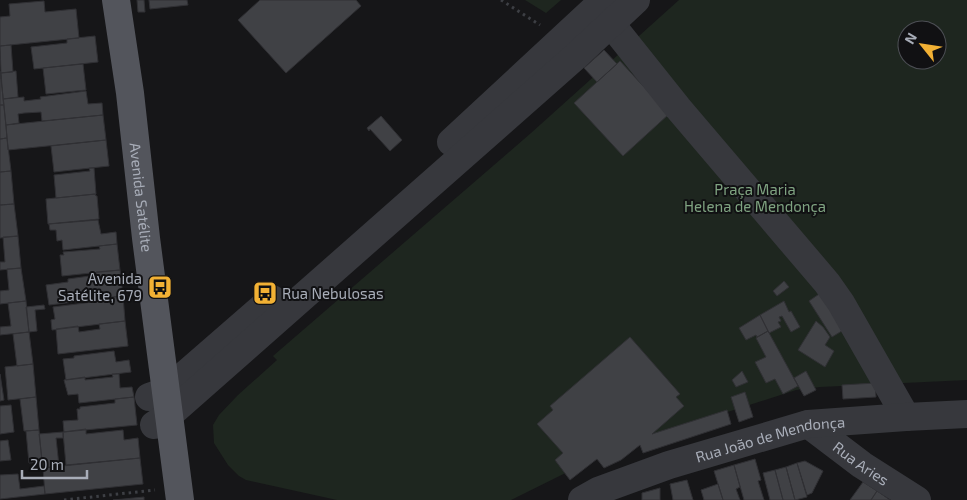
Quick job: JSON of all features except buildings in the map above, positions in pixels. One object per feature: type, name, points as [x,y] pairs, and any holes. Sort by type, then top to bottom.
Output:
[{"type":"main road","name":"Avenida Satélite","points":[[117,7],[130,93],[146,238],[169,497]]},
{"type":"street","points":[[160,407],[563,40],[608,12],[636,0]]},
{"type":"street","points":[[160,407],[608,12]]},
{"type":"street","points":[[608,12],[678,108],[842,303],[906,417]]},
{"type":"street","name":"Rua João de Mendonça","points":[[582,500],[598,491],[669,465],[808,424],[967,414]]},
{"type":"street","name":"Rua Aries","points":[[808,424],[862,466],[918,500]]},
{"type":"path","points":[[501,0],[563,40]]},
{"type":"path","points":[[64,500],[169,497]]},
{"type":"green space","points":[[525,0],[561,0],[546,13]]},
{"type":"green space","name":"Praça Maria Helena de Mendonça","points":[[679,0],[967,0],[967,380],[820,387],[796,390],[616,448],[511,500],[337,500],[246,480],[228,465],[214,443],[213,425],[219,415],[277,360],[273,356],[531,133]]},
{"type":"place","name":"Avenida Satélite, 679","points":[[160,287]]},
{"type":"place","name":"Rua Nebulosas","points":[[265,293]]}]
